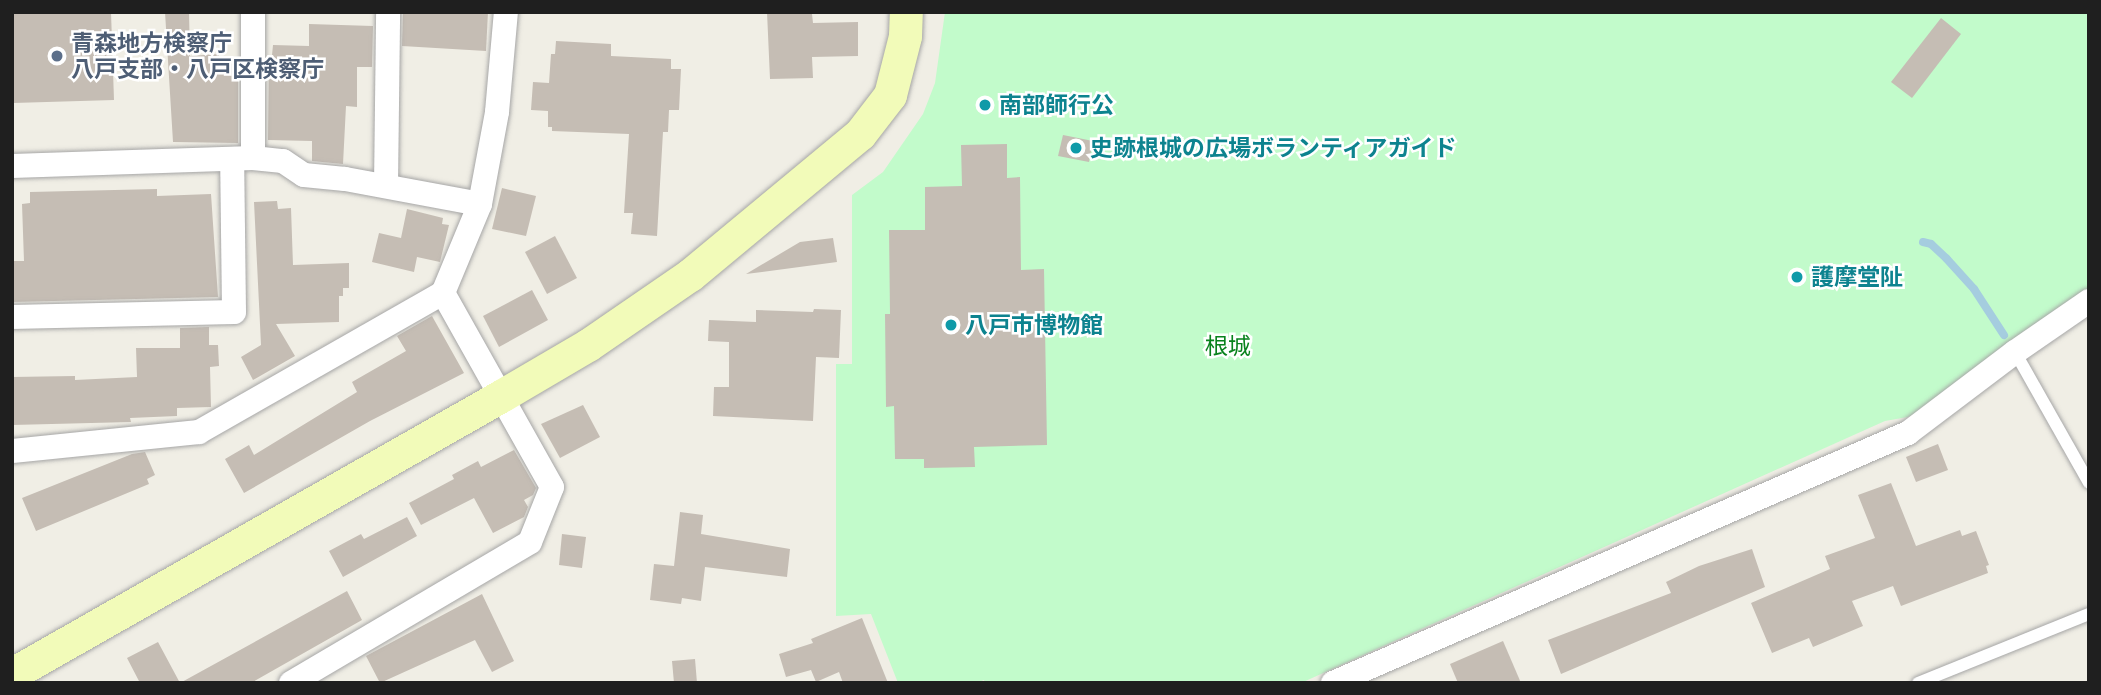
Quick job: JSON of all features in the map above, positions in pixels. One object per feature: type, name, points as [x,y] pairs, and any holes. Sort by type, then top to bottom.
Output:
[{"type":"street","points":[[12,317],[234,312],[253,12]]},
{"type":"street","points":[[387,186],[388,12]]},
{"type":"street","points":[[12,451],[200,432],[443,293],[480,204],[497,112],[506,12]]},
{"type":"street","points":[[12,674],[588,345],[690,275],[860,134],[890,95],[905,36],[906,12]]},
{"type":"street","points":[[12,166],[242,159],[283,162],[304,175],[387,186],[480,204]]},
{"type":"street","points":[[291,683],[530,542],[552,487],[443,293]]},
{"type":"street","points":[[1333,683],[1908,433],[2014,352],[2089,301]]},
{"type":"lane","points":[[2014,352],[2089,483]]},
{"type":"lane","points":[[1918,683],[2089,614]]},
{"type":"green space","name":"根城","points":[[945,12],[2089,12],[2089,293],[1919,415],[1885,421],[1301,683],[985,683],[984,680],[976,683],[898,683],[871,614],[836,616],[836,364],[852,364],[852,195],[883,172],[923,114],[935,83]]},
{"type":"building","points":[[12,12],[111,12],[114,100],[13,103]]},
{"type":"building","points":[[165,12],[189,12],[190,56],[219,54],[219,59],[238,60],[238,143],[173,142]]},
{"type":"building","points":[[488,12],[486,51],[402,46],[403,13]]},
{"type":"building","points":[[767,12],[812,14],[813,23],[858,22],[858,56],[812,57],[813,78],[770,79]]},
{"type":"building","points":[[1941,18],[1961,34],[1912,98],[1891,82]]},
{"type":"building","points":[[309,24],[373,26],[372,67],[357,67],[357,107],[346,106],[343,164],[312,161],[312,141],[268,140],[269,55],[272,55],[273,45],[309,46]]},
{"type":"building","points":[[556,41],[611,44],[611,56],[671,59],[671,69],[681,69],[679,110],[669,110],[668,132],[663,132],[657,236],[631,234],[633,213],[624,213],[629,134],[552,131],[552,127],[548,127],[548,111],[531,110],[533,82],[549,83],[551,54],[555,54]]},
{"type":"building","name":"史跡根城の広場ボランティアガイド","points":[[1063,135],[1093,141],[1089,162],[1058,156]]},
{"type":"building","points":[[1007,144],[1007,178],[1020,177],[1021,270],[1044,269],[1047,445],[974,447],[975,467],[924,468],[924,459],[895,459],[894,406],[886,407],[885,314],[890,314],[889,230],[925,230],[925,187],[962,186],[961,145]]},
{"type":"building","points":[[502,188],[536,196],[526,236],[492,229]]},
{"type":"building","points":[[157,189],[157,196],[211,194],[218,297],[12,302],[12,261],[24,261],[22,204],[30,203],[30,192]]},
{"type":"building","points":[[277,201],[278,209],[291,208],[293,265],[349,263],[349,288],[343,288],[343,296],[339,296],[339,322],[276,324],[295,356],[253,380],[241,357],[261,345],[254,202]]},
{"type":"building","points":[[407,209],[443,218],[442,224],[449,225],[440,262],[417,257],[414,272],[372,262],[379,233],[401,238]]},
{"type":"building","points":[[555,236],[577,278],[547,294],[525,252]]},
{"type":"building","points":[[833,238],[837,262],[746,274],[800,242]]},
{"type":"building","points":[[532,290],[548,320],[499,347],[483,316]]},
{"type":"building","points":[[814,309],[841,310],[839,358],[816,357],[813,421],[713,416],[714,387],[729,387],[729,342],[708,341],[709,320],[756,322],[756,310],[813,312]]},
{"type":"building","points":[[432,316],[464,373],[370,421],[244,493],[225,459],[249,445],[254,455],[357,392],[352,382],[406,351],[397,336]]},
{"type":"building","points":[[209,327],[209,345],[218,345],[219,366],[210,367],[211,407],[177,408],[177,416],[130,418],[131,422],[12,425],[12,377],[75,376],[75,380],[137,377],[136,348],[180,348],[180,328]]},
{"type":"building","points":[[583,405],[600,437],[560,458],[541,424]]},
{"type":"building","points":[[1938,444],[1948,470],[1916,482],[1906,457]]},
{"type":"building","points":[[514,450],[536,488],[533,495],[524,500],[528,507],[524,517],[493,533],[474,498],[421,525],[409,503],[454,479],[452,475],[478,461],[481,467]]},
{"type":"building","points":[[145,452],[155,475],[147,479],[149,484],[36,531],[22,498],[132,454]]},
{"type":"building","points":[[1891,483],[1916,546],[1960,530],[1962,536],[1976,531],[1989,565],[1986,566],[1988,573],[1901,606],[1893,586],[1852,601],[1863,626],[1813,647],[1809,638],[1772,653],[1751,603],[1830,569],[1825,556],[1875,538],[1858,495]]},
{"type":"building","points":[[680,512],[703,515],[701,534],[790,549],[787,577],[705,567],[701,601],[682,598],[681,604],[650,600],[654,564],[674,566]]},
{"type":"building","points":[[407,517],[417,536],[343,577],[329,551],[361,534],[364,539]]},
{"type":"building","points":[[562,534],[586,537],[582,568],[559,565]]},
{"type":"building","points":[[1752,549],[1765,587],[1561,674],[1548,640],[1671,593],[1666,582],[1699,566]]},
{"type":"building","points":[[347,591],[362,620],[251,683],[180,683]]},
{"type":"building","points":[[482,594],[514,661],[492,672],[475,640],[380,683],[366,656]]},
{"type":"building","points":[[862,618],[888,683],[843,683],[839,672],[816,682],[811,670],[786,677],[779,654],[813,643],[811,639]]},
{"type":"building","points":[[1503,641],[1521,683],[1458,683],[1450,664]]},
{"type":"building","points":[[158,642],[180,683],[140,683],[127,658]]},
{"type":"building","points":[[695,659],[697,683],[674,683],[672,661]]},
{"type":"waterway","points":[[1923,242],[1931,244],[1974,289],[2004,335]]},
{"type":"place","name":"青森地方検察庁 八戸支部・八戸区検察庁","points":[[57,56]]},
{"type":"place","name":"南部師行公","points":[[985,105]]},
{"type":"place","name":"史跡根城の広場ボランティアガイド","points":[[1076,148]]},
{"type":"place","name":"護摩堂阯","points":[[1797,277]]},
{"type":"place","name":"八戸市博物館","points":[[951,325]]}]
